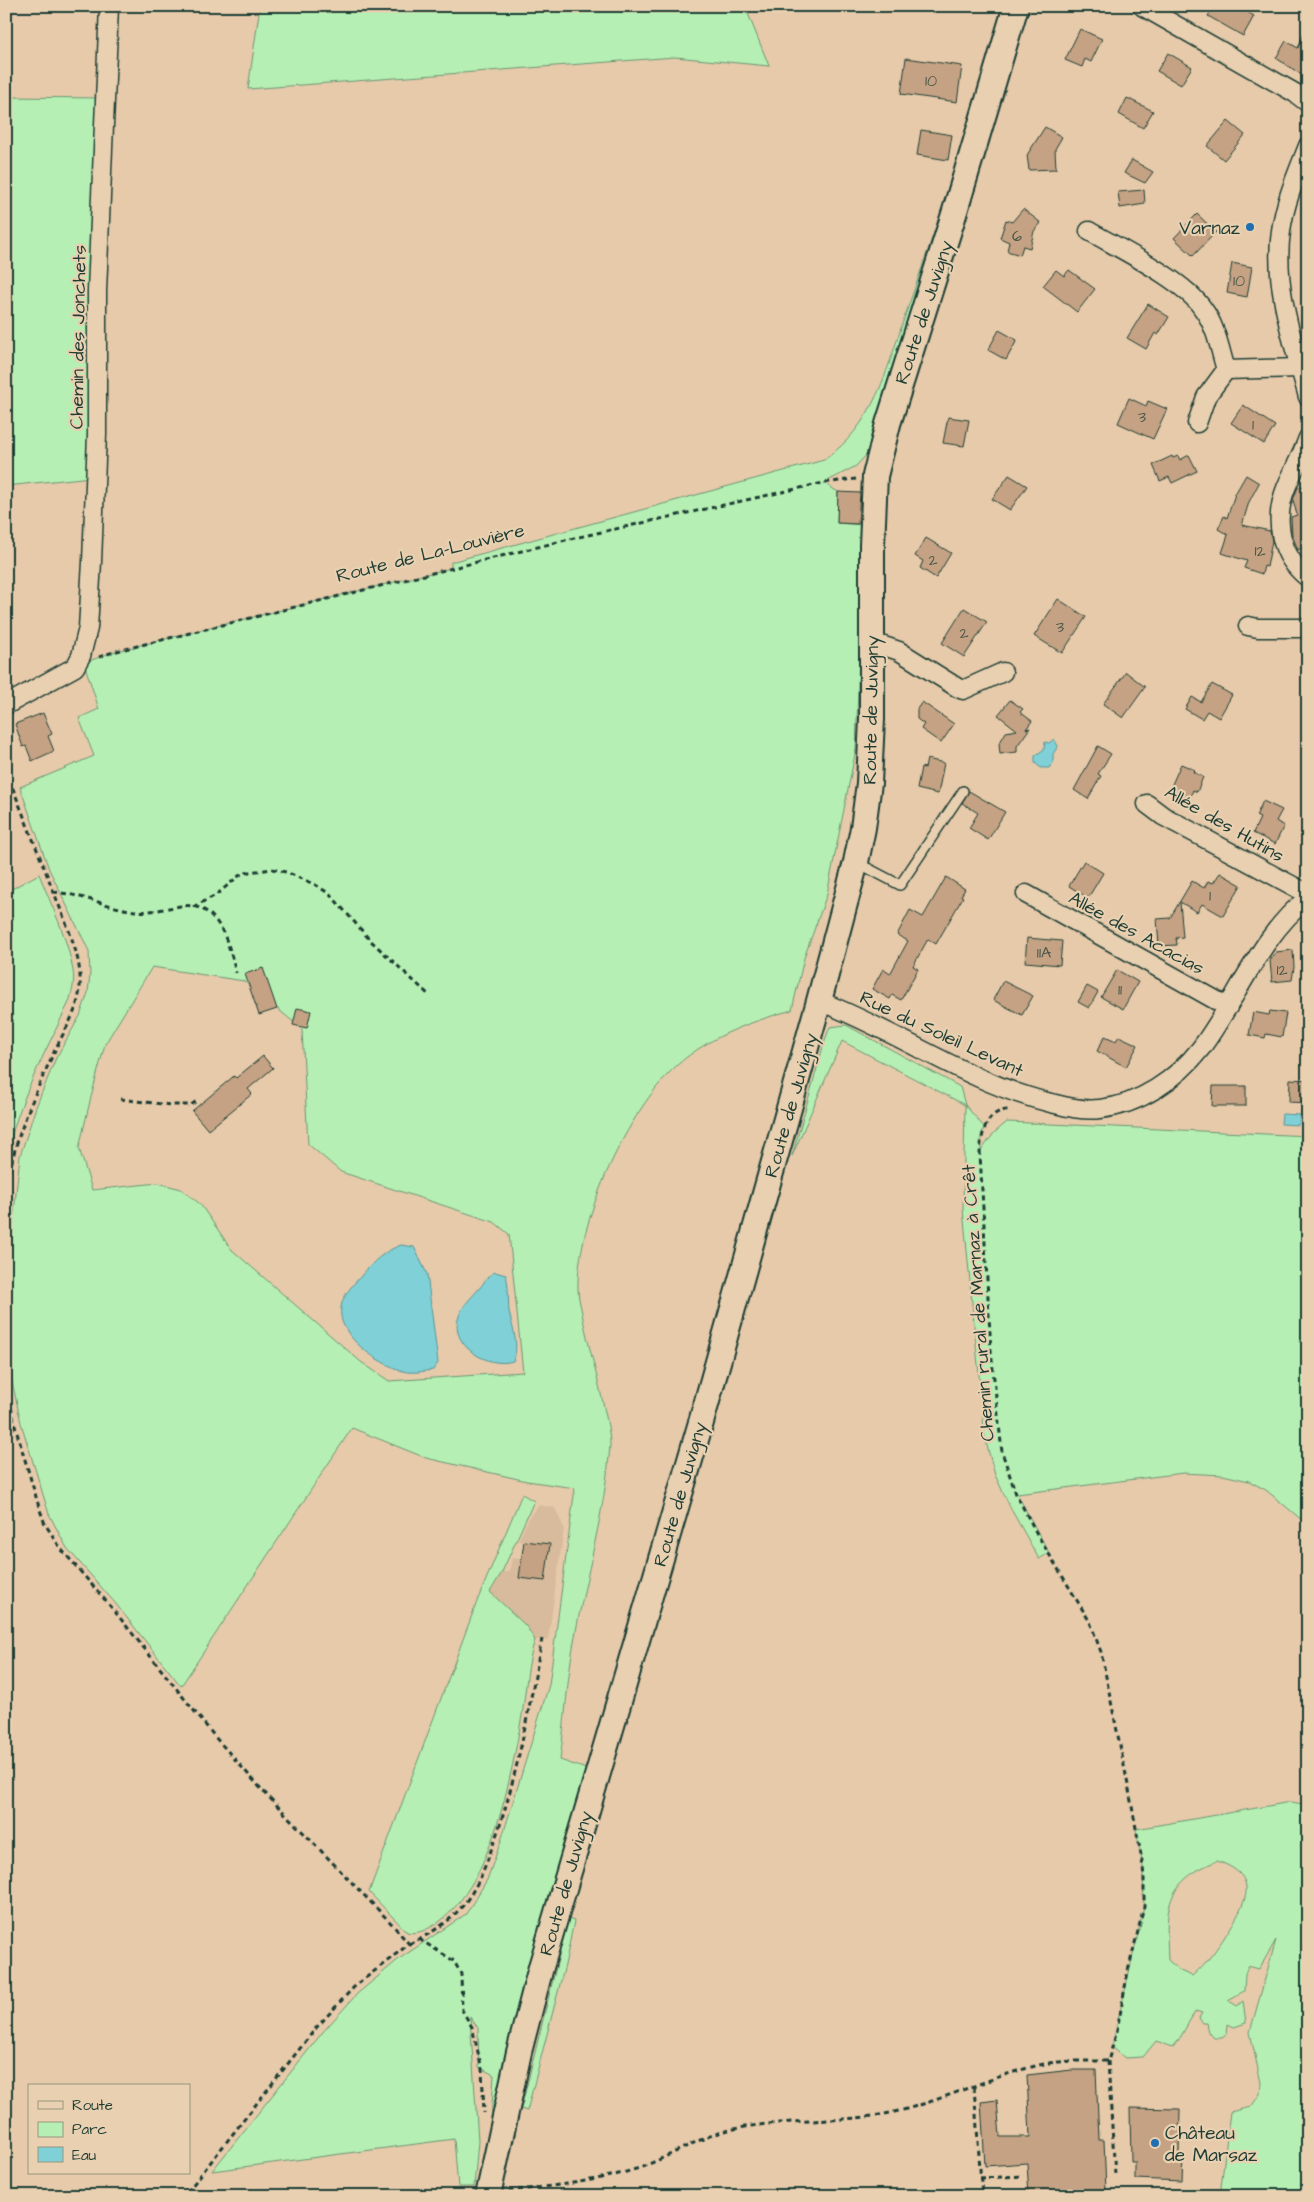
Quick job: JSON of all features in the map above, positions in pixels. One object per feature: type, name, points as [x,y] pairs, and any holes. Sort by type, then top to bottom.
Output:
[{"type":"street","name":"Chemin des Jonchets","points":[[75,667],[81,656],[88,628],[93,553],[97,434],[97,291],[110,6]]},
{"type":"street","name":"Route de Juvigny","points":[[489,2194],[519,2052],[541,1967],[704,1410],[856,862],[864,828],[869,783],[872,719],[872,545],[875,476],[888,424],[955,211],[1016,6]]},
{"type":"street","points":[[1142,6],[1286,88],[1308,103]]},
{"type":"street","points":[[1308,146],[1286,208],[1280,245],[1284,302],[1308,397]]},
{"type":"street","points":[[1089,231],[1178,285],[1197,301],[1213,327],[1226,370]]},
{"type":"street","points":[[1226,370],[1300,368]]},
{"type":"street","points":[[1198,423],[1206,397],[1226,370]]},
{"type":"street","points":[[1307,445],[1284,492],[1280,519],[1282,542],[1286,553],[1297,568],[1308,578]]},
{"type":"street","points":[[1248,626],[1304,628],[1308,626]]},
{"type":"street","points":[[872,642],[899,651],[963,690],[1003,672]]},
{"type":"street","points":[[6,705],[75,667]]},
{"type":"street","name":"Allée des Hutins","points":[[1148,804],[1163,816],[1308,896]]},
{"type":"street","name":"Allée des Acacias","points":[[1026,894],[1228,1007]]},
{"type":"street","name":"Rue du Soleil Levant","points":[[819,1001],[881,1028],[996,1086],[1044,1101],[1086,1110],[1105,1108],[1126,1103],[1149,1092],[1174,1076],[1194,1056],[1228,1007],[1277,929],[1308,896]]},
{"type":"lane","points":[[856,862],[900,885],[963,791]]},
{"type":"path","name":"Route de La-Louvière","points":[[75,667],[113,652],[561,542],[823,483],[875,476]]},
{"type":"path","points":[[6,771],[77,952],[80,970],[78,1003],[25,1120],[14,1154],[6,1201]]},
{"type":"path","points":[[193,907],[216,895],[240,875],[272,869],[286,872],[314,884],[330,894],[370,940],[430,996]]},
{"type":"path","points":[[53,892],[66,893],[137,911],[156,911],[182,906],[193,907],[207,912],[218,923],[225,936],[236,973]]},
{"type":"path","points":[[120,1099],[170,1105],[191,1105],[198,1100]]},
{"type":"path","name":"Chemin rural de Marnaz à Crêt","points":[[1012,1110],[1005,1110],[991,1118],[984,1127],[980,1145],[991,1351],[1002,1452],[1016,1494],[1037,1534],[1085,1614],[1100,1652],[1143,1866],[1144,1906],[1128,1971],[1117,2031],[1108,2061]]},
{"type":"path","points":[[6,1380],[16,1426],[38,1507],[45,1524],[61,1549],[112,1608],[215,1737],[264,1792],[409,1944]]},
{"type":"path","points":[[184,2196],[316,2028],[354,1987],[409,1944],[420,1939],[454,1915],[463,1905],[481,1877],[501,1824],[514,1778],[542,1639]]},
{"type":"path","points":[[420,1939],[454,1961],[461,1974],[462,2010],[472,2026],[482,2069]]},
{"type":"path","points":[[489,2194],[606,2178],[638,2168],[702,2139],[731,2130],[796,2120],[842,2120],[877,2116],[910,2108],[1043,2064],[1108,2061],[1115,2175]]},
{"type":"path","points":[[974,2087],[979,2178],[982,2196]]},
{"type":"path","points":[[979,2178],[1024,2176]]},
{"type":"shaded area","points":[[539,1505],[555,1508],[564,1528],[548,1640],[535,1640],[526,1626],[490,1593],[502,1572],[509,1572],[512,1558],[521,1559],[519,1578],[545,1581],[550,1545],[518,1541],[530,1516]]},
{"type":"green space","points":[[260,6],[745,6],[769,66],[675,57],[248,89]]},
{"type":"green space","points":[[6,97],[99,98],[91,477],[6,486]]},
{"type":"green space","points":[[944,204],[869,452],[856,466],[824,483],[838,492],[837,523],[863,525],[856,749],[827,894],[804,958],[792,1010],[743,1026],[711,1041],[683,1060],[670,1072],[653,1092],[620,1144],[594,1204],[585,1235],[579,1264],[578,1293],[607,1419],[610,1446],[600,1519],[572,1656],[560,1760],[589,1770],[494,2122],[491,2121],[494,2075],[479,2067],[478,2028],[470,2017],[478,2141],[474,2187],[458,2187],[454,2139],[212,2171],[322,2033],[357,1994],[399,1959],[466,1914],[487,1880],[501,1841],[549,1685],[575,1488],[527,1481],[426,1458],[352,1428],[181,1686],[116,1604],[67,1548],[49,1514],[21,1423],[12,1381],[8,1333],[8,1269],[20,1156],[36,1107],[56,1058],[80,1016],[88,993],[90,974],[89,951],[49,869],[20,787],[94,756],[79,718],[99,709],[84,663],[113,652],[451,568],[451,562],[824,460],[856,430],[876,396],[892,357]],"holes":[[[152,967],[244,981],[302,1029],[308,1144],[341,1172],[494,1222],[509,1234],[523,1372],[389,1381],[361,1362],[232,1250],[200,1204],[181,1189],[158,1183],[92,1190],[79,1148],[105,1044]]]},
{"type":"green space","points":[[39,874],[59,922],[74,975],[69,1002],[24,1098],[6,1159],[6,892]]},
{"type":"green space","points":[[846,1025],[960,1087],[965,1105],[842,1041],[792,1156],[830,1027]]},
{"type":"green space","points":[[965,1105],[984,1127],[981,1138],[981,1151],[994,1133],[1007,1122],[1308,1136],[1308,1525],[1266,1490],[1249,1481],[1223,1475],[1183,1473],[1017,1494],[1049,1553],[1039,1559],[1011,1509],[995,1475],[985,1438],[963,1209]]},
{"type":"green space","points":[[522,1494],[534,1501],[502,1572],[490,1592],[526,1626],[535,1640],[528,1667],[522,1715],[505,1797],[486,1856],[473,1882],[457,1904],[439,1922],[420,1932],[407,1932],[369,1892],[478,1599]]},
{"type":"green space","points":[[1291,1802],[1308,1805],[1308,2196],[1220,2196],[1230,2112],[1251,2107],[1260,2094],[1261,2083],[1250,2032],[1276,1940],[1259,1969],[1248,1966],[1245,1974],[1244,1991],[1228,2000],[1237,2006],[1243,2001],[1246,2023],[1234,2027],[1228,2024],[1227,2034],[1222,2038],[1214,2038],[1209,2032],[1207,2023],[1203,2023],[1199,2018],[1202,2013],[1196,2011],[1173,2047],[1156,2041],[1143,2057],[1125,2058],[1112,2047],[1144,1907],[1143,1866],[1136,1829]],"holes":[[[1217,1861],[1239,1873],[1244,1880],[1246,1888],[1242,1906],[1218,1947],[1192,1976],[1180,1971],[1168,1960],[1167,1926],[1168,1912],[1172,1899],[1177,1888],[1186,1878],[1199,1869]]]},
{"type":"green space","points":[[568,1919],[574,1921],[565,1965],[527,2111],[521,2109]]},
{"type":"water","points":[[1054,739],[1058,746],[1053,754],[1053,763],[1049,768],[1041,768],[1035,763],[1035,756],[1044,749],[1045,742],[1049,743]]},
{"type":"water","points":[[1282,1114],[1300,1115],[1299,1125],[1281,1124]]},
{"type":"water","points":[[401,1245],[414,1247],[427,1274],[438,1363],[433,1370],[407,1372],[382,1362],[352,1338],[341,1318],[342,1302],[352,1286],[379,1257]]},
{"type":"water","points":[[495,1272],[506,1275],[509,1311],[516,1342],[513,1361],[503,1363],[482,1358],[472,1352],[459,1336],[457,1327],[460,1312],[464,1306],[487,1278]]},
{"type":"building","points":[[1214,6],[1237,6],[1254,16],[1243,36],[1208,16]]},
{"type":"building","points":[[1308,24],[1308,79],[1276,58],[1286,41],[1298,48]]},
{"type":"building","points":[[1080,29],[1102,39],[1091,62],[1085,59],[1082,67],[1065,60]]},
{"type":"building","points":[[1168,53],[1192,67],[1181,85],[1157,71]]},
{"type":"building","points":[[906,58],[962,66],[957,102],[901,94]]},
{"type":"building","points":[[1127,98],[1153,111],[1143,128],[1119,114]]},
{"type":"building","points":[[1228,121],[1245,135],[1224,160],[1207,146]]},
{"type":"building","points":[[1045,127],[1062,137],[1055,149],[1056,169],[1029,170],[1027,155]]},
{"type":"building","points":[[921,130],[952,135],[948,160],[917,155]]},
{"type":"building","points":[[1132,160],[1153,172],[1145,183],[1124,173]]},
{"type":"building","points":[[1144,190],[1145,204],[1120,208],[1118,192]]},
{"type":"building","points":[[1023,209],[1041,223],[1034,231],[1030,248],[1023,246],[1020,255],[1007,251],[1009,242],[1000,238],[1006,220],[1012,222]]},
{"type":"building","points":[[1197,214],[1216,232],[1193,256],[1174,238]]},
{"type":"building","points":[[1232,263],[1252,267],[1247,297],[1227,293]]},
{"type":"building","points":[[1056,270],[1064,276],[1069,270],[1095,289],[1077,312],[1043,286]]},
{"type":"building","points":[[1148,304],[1169,317],[1158,335],[1155,333],[1146,349],[1127,338]]},
{"type":"building","points":[[999,330],[1017,340],[1006,360],[988,350]]},
{"type":"building","points":[[1129,398],[1146,406],[1148,401],[1167,409],[1153,439],[1118,423]]},
{"type":"building","points":[[1243,405],[1275,426],[1264,444],[1231,423]]},
{"type":"building","points":[[948,417],[969,420],[964,446],[943,443]]},
{"type":"building","points":[[1189,455],[1197,471],[1172,483],[1169,477],[1160,481],[1153,465],[1172,456],[1173,458],[1178,456],[1180,460]]},
{"type":"building","points":[[1009,475],[1027,486],[1010,510],[992,499]]},
{"type":"building","points":[[1246,475],[1259,483],[1249,502],[1242,525],[1270,531],[1272,541],[1267,567],[1264,566],[1262,574],[1244,568],[1247,561],[1222,553],[1228,535],[1218,529],[1224,516],[1227,518],[1235,494]]},
{"type":"building","points":[[1308,485],[1308,545],[1298,550],[1292,535],[1291,517],[1297,515],[1293,500],[1298,487]]},
{"type":"building","points":[[838,492],[860,493],[858,524],[837,523]]},
{"type":"building","points":[[926,538],[951,553],[936,578],[920,568],[923,561],[915,556]]},
{"type":"building","points":[[1058,599],[1086,617],[1062,653],[1034,636]]},
{"type":"building","points":[[964,608],[987,622],[964,657],[942,643]]},
{"type":"building","points":[[1126,672],[1145,687],[1123,718],[1103,704]]},
{"type":"building","points":[[1212,684],[1232,695],[1219,718],[1207,711],[1202,719],[1185,709],[1192,697],[1201,702]]},
{"type":"building","points":[[1010,700],[1023,709],[1020,712],[1032,721],[1026,729],[1030,728],[1017,746],[1017,752],[1000,754],[999,744],[1006,732],[1017,730],[998,715]]},
{"type":"building","points":[[922,702],[954,724],[941,743],[921,729],[924,724],[917,719],[917,709]]},
{"type":"building","points":[[43,713],[52,734],[48,736],[54,751],[32,761],[26,746],[23,747],[15,724]]},
{"type":"building","points":[[1098,746],[1111,754],[1098,774],[1101,776],[1088,799],[1074,790]]},
{"type":"building","points":[[927,759],[944,763],[938,794],[917,789],[921,767],[925,768]]},
{"type":"building","points":[[1181,764],[1195,770],[1193,772],[1203,777],[1197,792],[1193,790],[1189,800],[1169,791]]},
{"type":"building","points":[[969,791],[1005,812],[988,840],[969,828],[978,813],[962,803]]},
{"type":"building","points":[[1263,801],[1282,810],[1276,821],[1284,826],[1275,844],[1253,833],[1260,818],[1256,816]]},
{"type":"building","points":[[1084,861],[1103,873],[1088,898],[1069,886]]},
{"type":"building","points":[[1220,873],[1241,885],[1223,916],[1202,904],[1197,912],[1180,902],[1183,937],[1176,938],[1177,945],[1159,946],[1157,919],[1170,918],[1192,881],[1204,888],[1208,881],[1213,883]]},
{"type":"building","points":[[946,877],[965,889],[961,896],[963,897],[936,944],[928,939],[913,966],[918,969],[901,1000],[892,995],[890,999],[872,989],[883,969],[890,974],[908,941],[897,935],[910,910],[923,917]]},
{"type":"building","points":[[1027,938],[1062,941],[1060,965],[1025,962]]},
{"type":"building","points":[[1293,950],[1294,967],[1292,980],[1272,982],[1270,961],[1276,952]]},
{"type":"building","points":[[263,968],[277,1009],[259,1015],[245,974]]},
{"type":"building","points":[[1117,970],[1138,982],[1123,1009],[1101,997]]},
{"type":"building","points":[[1003,981],[1033,996],[1022,1015],[993,1000]]},
{"type":"building","points":[[1087,986],[1098,992],[1089,1008],[1078,1002]]},
{"type":"building","points":[[297,1008],[311,1011],[307,1028],[293,1025]]},
{"type":"building","points":[[1270,1011],[1286,1013],[1282,1037],[1266,1034],[1265,1038],[1249,1035],[1253,1012],[1269,1015]]},
{"type":"building","points":[[1105,1036],[1116,1041],[1119,1036],[1138,1045],[1126,1067],[1097,1051]]},
{"type":"building","points":[[263,1056],[273,1068],[248,1089],[252,1094],[208,1130],[192,1111],[234,1076],[236,1078]]},
{"type":"building","points":[[1290,1079],[1308,1080],[1308,1103],[1289,1102]]},
{"type":"building","points":[[1213,1086],[1246,1086],[1246,1106],[1212,1106]]},
{"type":"building","points":[[524,1541],[550,1544],[545,1581],[519,1578]]},
{"type":"building","points":[[1072,2070],[1096,2070],[1099,2140],[1104,2140],[1106,2191],[1029,2196],[1027,2163],[985,2166],[981,2102],[997,2100],[1000,2137],[1030,2137],[1027,2075]]},
{"type":"building","name":"Château de Marsaz","points":[[1130,2108],[1180,2109],[1179,2155],[1183,2155],[1182,2181],[1135,2179],[1135,2162],[1131,2162]]},
{"type":"place","name":"Varnaz","points":[[1250,227]]},
{"type":"place","name":"Château de Marsaz","points":[[1155,2143]]}]
